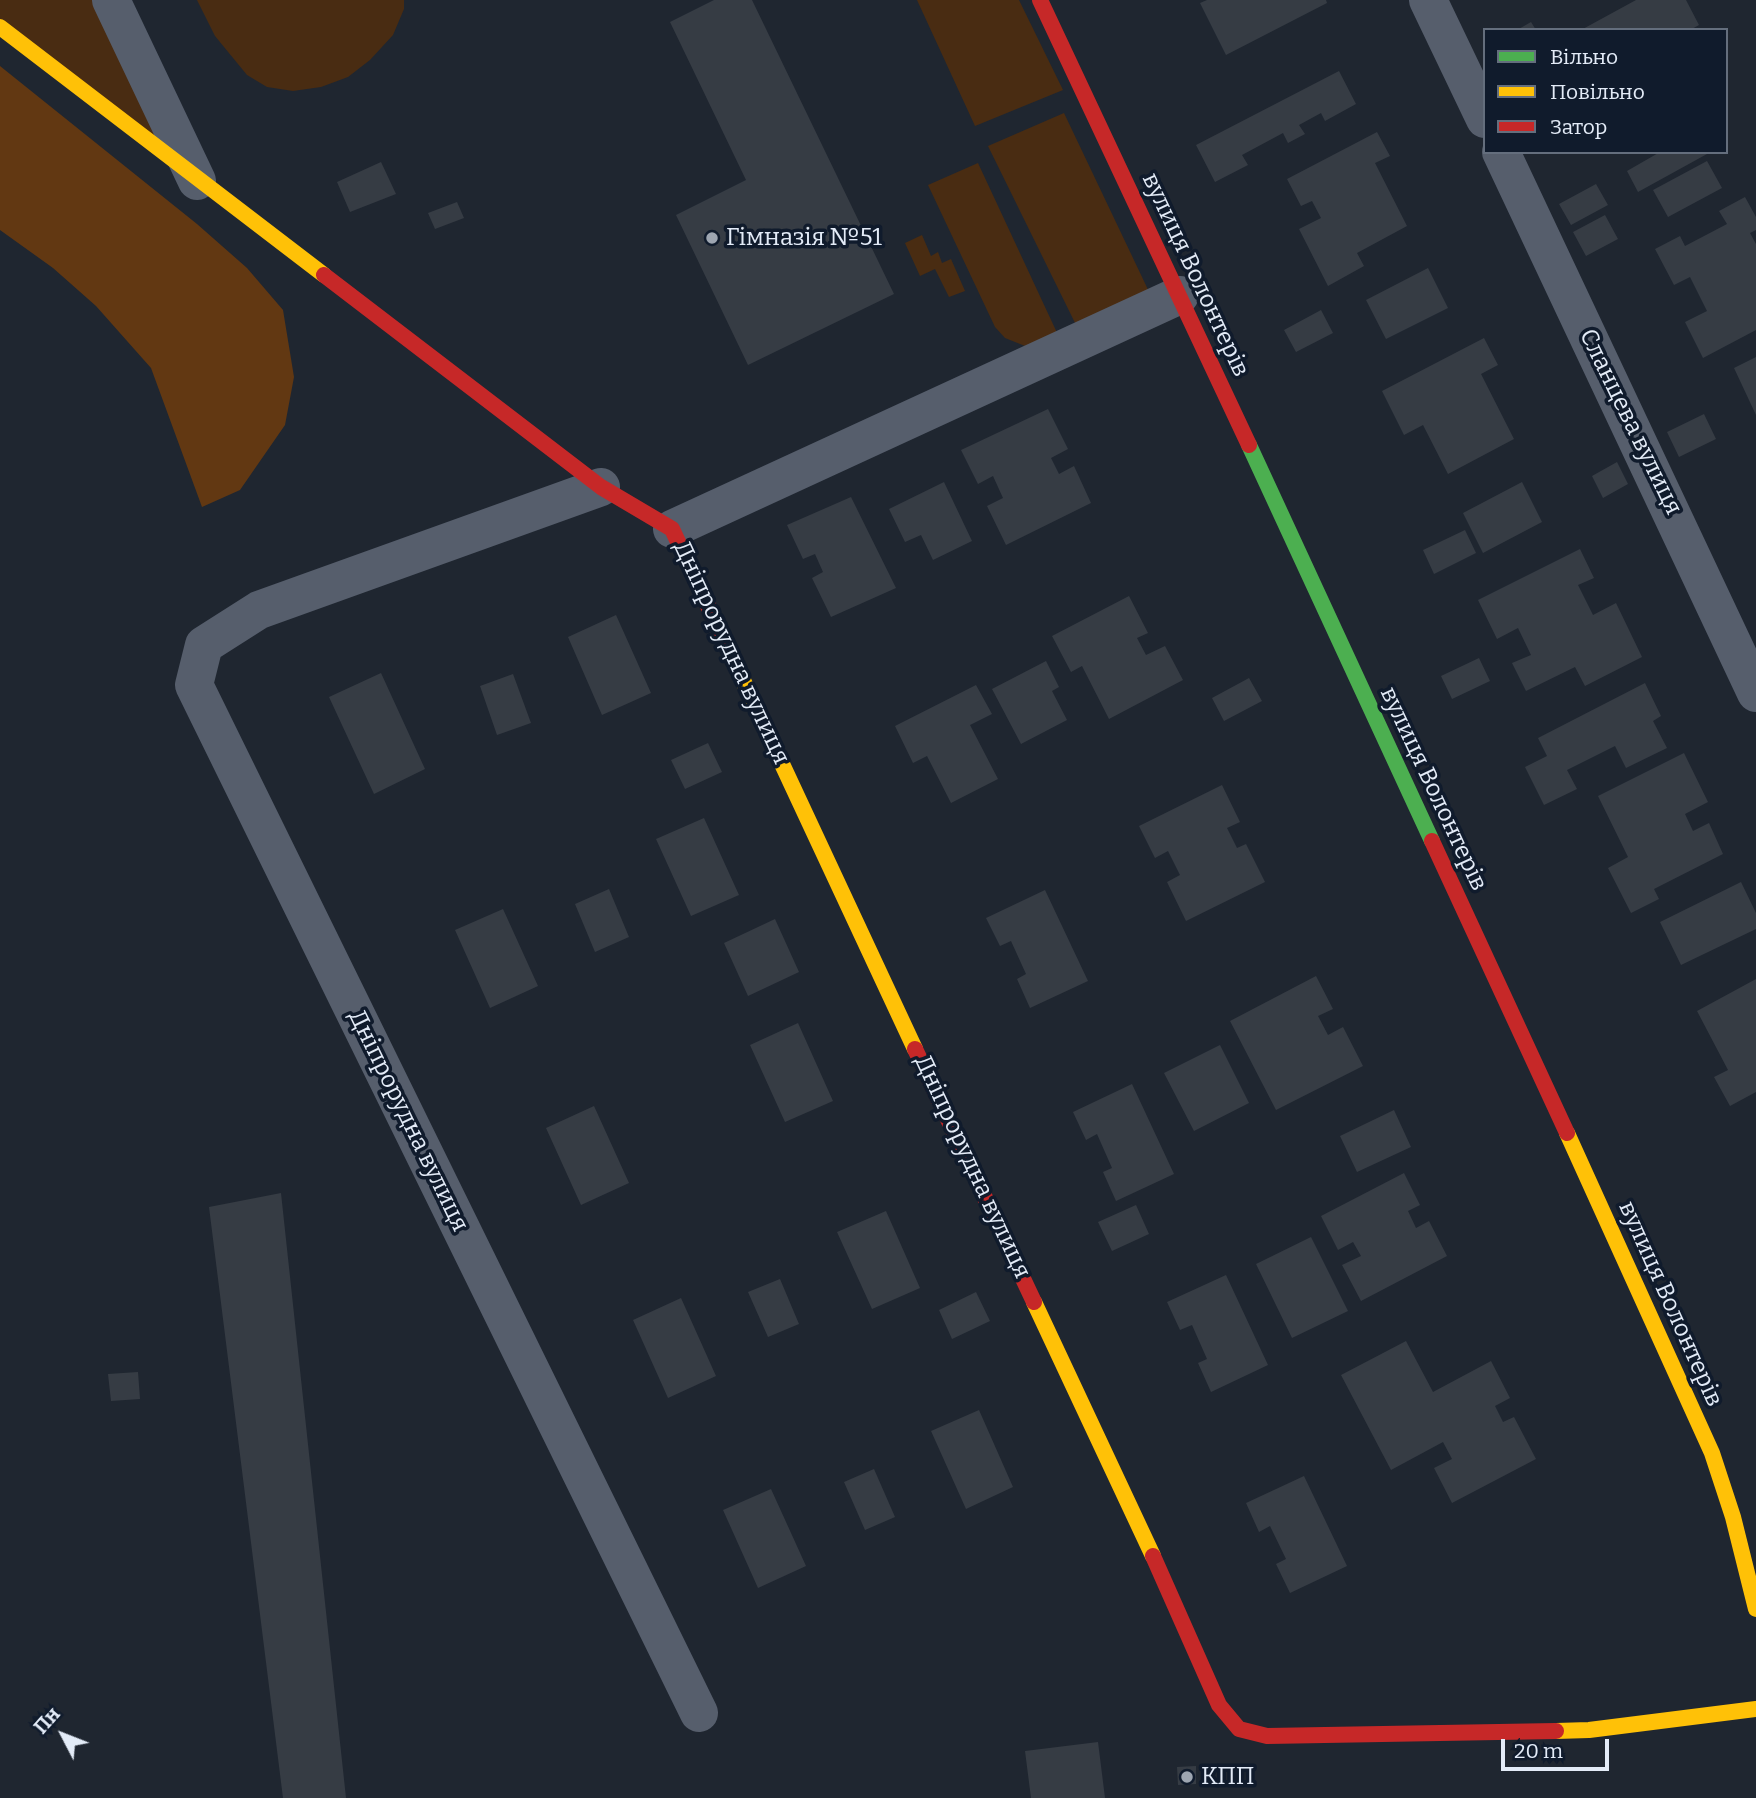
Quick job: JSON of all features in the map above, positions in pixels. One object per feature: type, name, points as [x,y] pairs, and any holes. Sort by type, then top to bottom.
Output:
[{"type":"street","points":[[111,0],[197,181]]},
{"type":"street","name":"вулиця Волонтерів","points":[[1040,0],[1180,295],[1688,1395],[1728,1504],[1756,1609]]},
{"type":"street","points":[[1428,0],[1483,115]]},
{"type":"street","points":[[0,27],[197,181],[601,487]]},
{"type":"street","name":"Сланцева вулиця","points":[[1502,154],[1756,693]]},
{"type":"street","points":[[672,529],[1180,295]]},
{"type":"street","name":"Дніпрорудна вулиця","points":[[699,1713],[194,685],[204,645],[259,610],[601,487],[672,529],[1133,1512],[1220,1705],[1239,1729],[1266,1737],[1589,1730],[1756,1709]]},
{"type":"shaded area","points":[[0,0],[111,0],[197,181],[0,27]]},
{"type":"shaded area","points":[[197,0],[404,0],[404,9],[393,35],[370,60],[348,77],[321,87],[293,91],[267,87],[247,75],[215,36]]},
{"type":"shaded area","points":[[917,0],[1019,0],[1063,90],[975,126]]},
{"type":"shaded area","points":[[0,66],[197,224],[247,268],[283,310],[294,377],[285,425],[240,490],[202,507],[151,368],[96,306],[53,268],[0,230]]},
{"type":"shaded area","points":[[1064,113],[1152,298],[1079,331],[988,146]]},
{"type":"shaded area","points":[[978,163],[1059,337],[1025,346],[1005,338],[995,327],[928,185]]},
{"type":"shaded area","points":[[922,235],[931,256],[938,252],[942,263],[951,259],[965,291],[949,297],[935,269],[920,276],[905,243]]},
{"type":"building","points":[[714,0],[752,0],[894,294],[748,365],[676,215],[746,180],[670,22]]},
{"type":"building","points":[[1207,0],[1326,0],[1327,3],[1226,55],[1200,3]]},
{"type":"building","points":[[1636,0],[1686,0],[1699,25],[1694,28],[1585,28]]},
{"type":"building","points":[[1531,22],[1535,28],[1520,28]]},
{"type":"building","points":[[1339,71],[1356,104],[1325,121],[1321,113],[1299,125],[1305,134],[1288,143],[1283,133],[1242,155],[1248,165],[1215,182],[1196,145]]},
{"type":"building","points":[[1377,132],[1390,156],[1375,163],[1407,226],[1357,253],[1364,266],[1328,286],[1299,229],[1321,218],[1312,201],[1301,206],[1287,179]]},
{"type":"building","points":[[1657,154],[1707,154],[1638,192],[1627,171]]},
{"type":"building","points":[[1707,161],[1722,188],[1668,217],[1653,190]]},
{"type":"building","points":[[381,162],[396,194],[350,212],[337,182]]},
{"type":"building","points":[[1596,184],[1608,205],[1571,225],[1559,204]]},
{"type":"building","points":[[1745,197],[1756,217],[1756,230],[1750,233],[1756,244],[1756,330],[1703,358],[1685,322],[1707,311],[1690,277],[1674,285],[1655,249],[1680,236],[1685,246],[1727,224],[1719,211]]},
{"type":"building","points":[[457,202],[464,218],[435,229],[428,213]]},
{"type":"building","points":[[1605,215],[1618,239],[1586,256],[1573,232]]},
{"type":"building","points":[[1428,268],[1448,308],[1386,339],[1366,300]]},
{"type":"building","points":[[1321,310],[1333,333],[1296,352],[1284,330]]},
{"type":"building","points":[[1484,338],[1498,365],[1481,374],[1514,439],[1448,474],[1423,425],[1404,435],[1382,391]]},
{"type":"building","points":[[1756,357],[1756,415],[1734,368]]},
{"type":"building","points":[[1048,409],[1068,449],[1051,458],[1059,474],[1074,466],[1091,503],[1006,545],[987,506],[1003,498],[993,476],[978,484],[961,450]]},
{"type":"building","points":[[1704,414],[1716,439],[1679,457],[1667,432]]},
{"type":"building","points":[[1617,462],[1628,484],[1603,498],[1592,476]]},
{"type":"building","points":[[944,482],[972,541],[933,560],[921,535],[905,542],[889,509]]},
{"type":"building","points":[[1522,482],[1542,522],[1483,553],[1463,513]]},
{"type":"building","points":[[851,497],[896,588],[831,617],[812,578],[823,572],[815,554],[803,559],[787,525]]},
{"type":"building","points":[[1465,530],[1476,553],[1434,574],[1423,550]]},
{"type":"building","points":[[1580,549],[1594,578],[1578,585],[1593,615],[1616,603],[1642,657],[1585,686],[1575,667],[1526,691],[1512,663],[1531,655],[1518,628],[1497,639],[1478,600]]},
{"type":"building","points":[[1129,596],[1148,633],[1137,638],[1146,655],[1165,646],[1183,680],[1109,719],[1082,666],[1071,672],[1052,636]]},
{"type":"building","points":[[616,615],[651,693],[602,715],[568,637]]},
{"type":"building","points":[[1479,658],[1490,681],[1452,699],[1441,676]]},
{"type":"building","points":[[1046,661],[1059,687],[1052,691],[1067,720],[1021,744],[992,689]]},
{"type":"building","points":[[381,673],[425,769],[374,794],[329,697]]},
{"type":"building","points":[[513,674],[531,723],[497,735],[480,686]]},
{"type":"building","points":[[1249,678],[1262,701],[1224,721],[1212,698]]},
{"type":"building","points":[[1645,683],[1661,716],[1653,721],[1667,748],[1626,768],[1615,746],[1567,770],[1577,789],[1544,805],[1525,767],[1547,756],[1538,738]]},
{"type":"building","points":[[976,685],[992,714],[970,725],[998,779],[951,803],[927,756],[913,763],[895,726]]},
{"type":"building","points":[[708,743],[722,772],[685,789],[671,760]]},
{"type":"building","points":[[1684,753],[1708,802],[1685,814],[1693,831],[1709,823],[1723,854],[1654,889],[1659,899],[1631,913],[1608,868],[1628,857],[1598,796]]},
{"type":"building","points":[[1222,785],[1240,822],[1227,828],[1237,848],[1246,844],[1265,882],[1186,921],[1167,882],[1180,875],[1168,851],[1155,858],[1139,826]]},
{"type":"building","points":[[704,818],[739,895],[691,916],[656,839]]},
{"type":"building","points":[[1741,882],[1756,913],[1756,929],[1681,965],[1660,922]]},
{"type":"building","points":[[609,889],[629,937],[595,952],[575,904]]},
{"type":"building","points":[[1045,890],[1088,981],[1030,1008],[1017,979],[1026,974],[1011,941],[1000,946],[986,918]]},
{"type":"building","points":[[503,909],[538,986],[490,1008],[455,930]]},
{"type":"building","points":[[775,919],[799,972],[748,996],[724,943]]},
{"type":"building","points":[[1316,976],[1333,1009],[1318,1016],[1328,1035],[1343,1027],[1363,1066],[1276,1110],[1230,1021]]},
{"type":"building","points":[[1756,979],[1756,1092],[1730,1106],[1714,1077],[1728,1070],[1697,1011]]},
{"type":"building","points":[[798,1023],[833,1101],[785,1122],[750,1045]]},
{"type":"building","points":[[1220,1045],[1249,1103],[1194,1131],[1164,1073]]},
{"type":"building","points":[[1132,1084],[1174,1174],[1116,1201],[1103,1172],[1112,1168],[1097,1134],[1086,1140],[1073,1112]]},
{"type":"building","points":[[594,1106],[629,1183],[581,1205],[546,1128]]},
{"type":"building","points":[[1394,1110],[1411,1147],[1357,1172],[1340,1136]]},
{"type":"building","points":[[1404,1173],[1420,1205],[1408,1211],[1416,1228],[1429,1221],[1447,1256],[1361,1301],[1342,1265],[1361,1256],[1353,1242],[1338,1250],[1321,1216]]},
{"type":"building","points":[[281,1193],[346,1798],[283,1798],[209,1207]]},
{"type":"building","points":[[1136,1205],[1149,1234],[1112,1251],[1098,1222]]},
{"type":"building","points":[[886,1211],[920,1288],[872,1309],[837,1232]]},
{"type":"building","points":[[1311,1237],[1348,1311],[1292,1338],[1256,1264]]},
{"type":"building","points":[[1226,1275],[1268,1365],[1211,1392],[1198,1363],[1207,1359],[1192,1325],[1180,1330],[1167,1302]]},
{"type":"building","points":[[780,1279],[799,1324],[768,1337],[748,1292]]},
{"type":"building","points":[[976,1292],[990,1321],[952,1339],[939,1310]]},
{"type":"building","points":[[681,1298],[716,1376],[668,1398],[633,1320]]},
{"type":"building","points":[[1406,1341],[1433,1392],[1491,1361],[1510,1398],[1495,1406],[1503,1422],[1514,1417],[1536,1459],[1452,1503],[1434,1468],[1452,1459],[1443,1442],[1391,1470],[1341,1375]]},
{"type":"building","points":[[138,1372],[140,1399],[111,1401],[108,1374]]},
{"type":"building","points":[[979,1410],[1013,1487],[966,1509],[931,1431]]},
{"type":"building","points":[[874,1469],[895,1517],[865,1530],[844,1482]]},
{"type":"building","points":[[1304,1476],[1347,1566],[1290,1593],[1276,1564],[1286,1559],[1270,1526],[1259,1532],[1246,1503]]},
{"type":"building","points":[[771,1489],[806,1566],[758,1588],[723,1510]]},
{"type":"building","points":[[1098,1742],[1105,1798],[1031,1798],[1025,1751]]},
{"type":"building","name":"КПП","points":[[1196,1766],[1196,1784],[1178,1785],[1177,1767]]},
{"type":"traffic: fast","points":[[1249,445],[1432,841]]},
{"type":"traffic: slow","points":[[0,27],[324,275]]},
{"type":"traffic: slow","points":[[741,676],[915,1049]]},
{"type":"traffic: slow","points":[[1567,1133],[1712,1453],[1733,1517],[1756,1609]]},
{"type":"traffic: slow","points":[[1034,1302],[1153,1556]]},
{"type":"traffic: slow","points":[[1556,1731],[1589,1730],[1756,1709]]},
{"type":"traffic: jam","points":[[1040,0],[1249,445]]},
{"type":"traffic: jam","points":[[324,275],[601,487],[672,529],[741,676]]},
{"type":"traffic: jam","points":[[1432,841],[1567,1133]]},
{"type":"traffic: jam","points":[[915,1049],[1034,1302]]},
{"type":"traffic: jam","points":[[1153,1556],[1219,1705],[1239,1729],[1267,1736],[1556,1731]]},
{"type":"place","name":"Гімназія №51","points":[[712,238]]},
{"type":"place","name":"КПП","points":[[1187,1777]]}]
